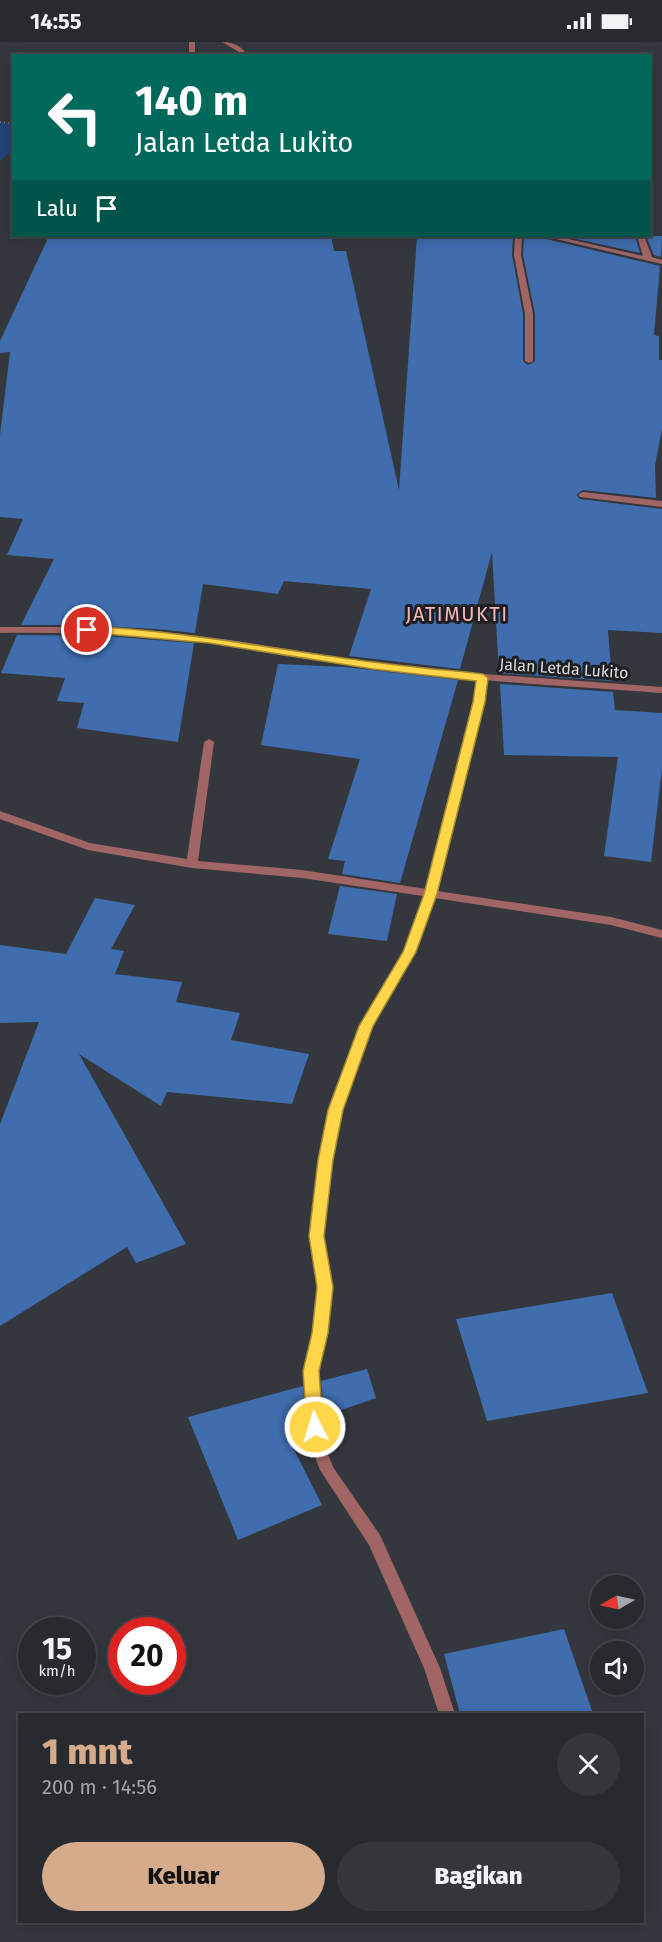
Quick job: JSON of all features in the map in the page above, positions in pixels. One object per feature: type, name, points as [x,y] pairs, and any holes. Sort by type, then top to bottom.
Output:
[{"type":"street","points":[[225,42],[242,51],[243,54]]},
{"type":"street","points":[[518,237],[517,259],[525,283],[530,324],[529,361]]},
{"type":"street","points":[[552,237],[662,262]]},
{"type":"street","points":[[641,237],[648,258]]},
{"type":"street","points":[[583,495],[662,504]]},
{"type":"street","name":"Jalan Letda Lukito","points":[[0,630],[69,629],[142,632],[209,640],[373,666],[483,678],[662,690]]},
{"type":"street","points":[[447,1713],[432,1668],[375,1540],[327,1470],[317,1444],[311,1371],[320,1333],[325,1287],[317,1236],[326,1160],[336,1110],[366,1026],[409,952],[430,894],[479,702],[483,678]]},
{"type":"street","points":[[192,864],[209,742]]},
{"type":"street","points":[[0,815],[88,846],[192,864],[302,874],[611,921],[662,934]]},
{"type":"shaded area","points":[[0,122],[12,124],[12,151],[0,161]]},
{"type":"building","points":[[662,236],[661,257],[654,255],[646,237]]},
{"type":"building","points":[[49,237],[242,237],[241,239],[331,237],[334,251],[346,251],[399,490],[417,237],[513,237],[512,255],[523,314],[523,361],[528,365],[535,361],[535,314],[523,255],[524,237],[542,237],[660,266],[654,335],[659,336],[659,360],[662,360],[662,429],[655,466],[656,498],[583,490],[576,495],[580,499],[662,509],[662,633],[608,630],[612,681],[499,673],[492,552],[460,669],[349,656],[371,589],[284,581],[278,594],[203,584],[195,633],[79,625],[21,625],[54,559],[7,555],[23,519],[0,517],[0,435],[10,352],[0,353],[0,341]]},
{"type":"building","points":[[568,237],[635,237],[640,253]]},
{"type":"building","points":[[17,635],[105,636],[194,643],[178,742],[77,728],[84,703],[57,701],[65,678],[1,673]]},
{"type":"building","points":[[278,664],[345,667],[458,680],[400,883],[342,874],[345,861],[328,859],[360,759],[261,745]]},
{"type":"building","points":[[500,684],[613,692],[615,710],[662,713],[662,768],[651,862],[604,856],[618,757],[504,755]]},
{"type":"building","points":[[340,886],[397,894],[387,941],[328,934]]},
{"type":"building","points":[[95,898],[135,905],[111,949],[124,951],[115,974],[182,982],[176,1002],[240,1013],[231,1040],[309,1054],[292,1104],[167,1092],[161,1106],[79,1054],[186,1244],[136,1263],[127,1247],[0,1326],[0,1124],[39,1022],[0,1023],[0,945],[66,954]]},
{"type":"building","points":[[612,1293],[648,1393],[487,1421],[456,1319]]},
{"type":"building","points":[[367,1369],[376,1398],[324,1416],[321,1381]]},
{"type":"building","points":[[303,1386],[306,1423],[284,1430],[322,1505],[238,1540],[188,1417]]},
{"type":"building","points":[[564,1629],[593,1713],[460,1713],[444,1654]]},
{"type":"district","name":"JATIMUKTI","points":[[457,614]]},
{"type":"route","points":[[87,630],[142,632],[209,640],[373,666],[483,678],[479,702],[430,894],[409,952],[366,1026],[336,1110],[326,1160],[317,1236],[325,1287],[320,1333],[311,1371],[315,1427]]}]
